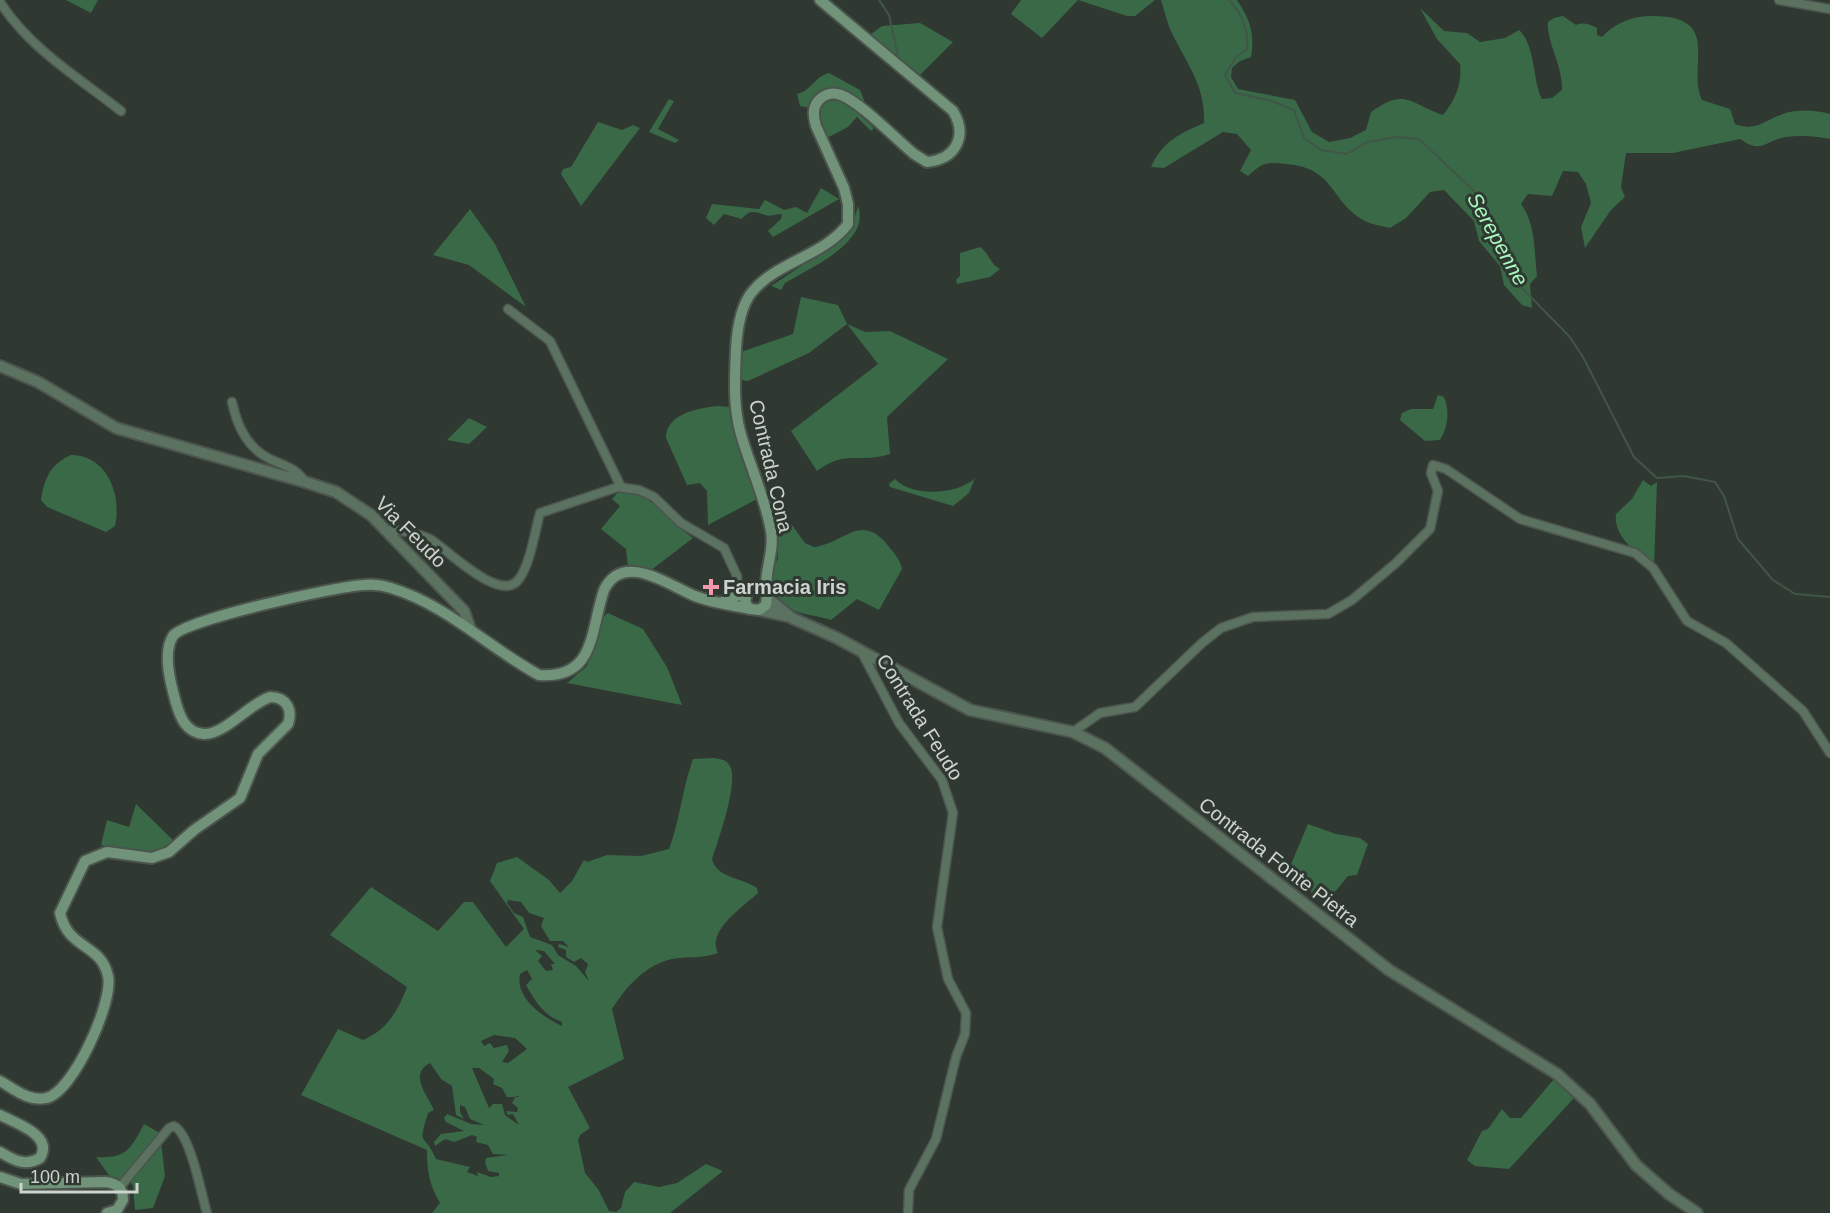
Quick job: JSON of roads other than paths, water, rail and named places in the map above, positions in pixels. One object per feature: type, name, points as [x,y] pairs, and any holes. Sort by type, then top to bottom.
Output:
[{"type":"main road","name":"Contrada Cona","points":[[767,596],[765,578],[771,529],[736,412],[736,342],[740,317],[752,292],[768,278],[824,245],[848,224],[849,210],[845,193],[816,126],[813,113],[815,106],[825,95],[840,94],[927,162],[948,156],[955,150],[960,134],[959,122],[953,111],[820,0]]},
{"type":"main road","name":"Contrada Cona","points":[[746,592],[768,561]]},
{"type":"main road","name":"Via Feudo","points":[[470,628],[539,675],[556,676],[568,673],[581,664],[604,590],[611,580],[621,573],[643,573],[696,597],[755,609]]},
{"type":"main road","points":[[0,1081],[31,1098],[48,1098],[61,1092],[83,1055],[105,1006],[109,986],[105,967],[96,955],[65,932],[60,912],[85,861],[107,852],[152,858],[169,852],[194,830],[240,798],[258,754],[288,724],[290,708],[285,702],[270,697],[254,703],[217,731],[202,734],[190,730],[181,717],[172,689],[169,650],[177,631],[211,618],[365,584],[386,586],[410,596],[470,628]]},
{"type":"main road","points":[[716,602],[746,592],[761,588],[767,596],[766,605],[755,609],[745,603],[746,592]]},
{"type":"main road","points":[[0,1115],[33,1132],[43,1142],[44,1148],[40,1158],[31,1163],[14,1160],[0,1152]]},
{"type":"main road","points":[[0,1177],[21,1184],[105,1182],[120,1187],[124,1197],[121,1206],[107,1213]]},
{"type":"street","points":[[1779,0],[1830,9]]},
{"type":"street","points":[[0,2],[11,19],[37,45],[121,111]]},
{"type":"street","points":[[508,309],[550,341],[621,487]]},
{"type":"street","name":"Via Feudo","points":[[0,366],[38,382],[116,428],[305,482],[336,492],[354,501],[464,611],[470,628]]},
{"type":"street","points":[[232,402],[236,421],[255,449],[268,458],[294,468],[305,482]]},
{"type":"street","points":[[1073,732],[1100,713],[1135,707],[1202,643],[1221,628],[1253,617],[1328,614],[1352,600],[1396,563],[1430,529],[1438,491],[1431,472],[1433,465],[1446,469],[1520,519],[1635,553],[1653,568],[1687,621],[1726,643],[1803,711],[1830,753]]},
{"type":"street","points":[[385,530],[397,530],[429,539],[492,584],[512,585],[519,580],[523,570],[540,513],[621,487],[639,490],[654,497],[681,523],[723,548],[746,592]]},
{"type":"street","points":[[767,596],[792,618]]},
{"type":"street","points":[[755,609],[792,618]]},
{"type":"street","name":"Contrada Fonte Pietra","points":[[792,618],[861,651],[970,710],[1073,732],[1106,748],[1389,970],[1557,1074],[1590,1104],[1636,1165],[1669,1194],[1697,1213]]},
{"type":"street","name":"Contrada Feudo","points":[[861,651],[899,723],[942,780],[953,813],[937,927],[948,979],[966,1013],[965,1034],[956,1058],[936,1139],[909,1190],[908,1213]]},
{"type":"street","points":[[120,1187],[169,1128],[174,1126],[181,1132],[193,1161],[207,1213]]},
{"type":"waterway","points":[[879,0],[889,15],[899,61]]},
{"type":"waterway","name":"Serepenne","points":[[1229,0],[1244,23],[1247,42],[1247,49],[1236,57],[1225,75],[1235,93],[1272,101],[1294,110],[1304,138],[1321,150],[1347,154],[1367,142],[1396,137],[1419,139],[1474,191],[1515,281],[1569,336],[1583,357],[1634,457],[1657,478],[1684,476],[1715,482],[1724,496],[1738,539],[1773,580],[1795,594],[1830,597]]},
{"type":"place","name":"Farmacia Iris","points":[[711,587]]}]
